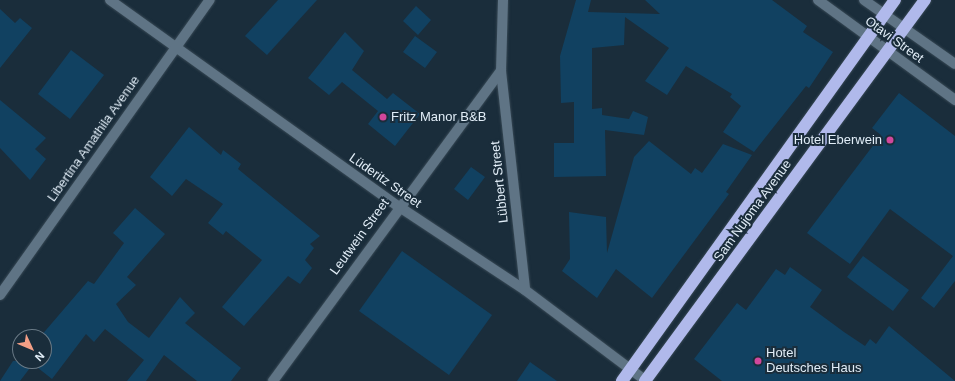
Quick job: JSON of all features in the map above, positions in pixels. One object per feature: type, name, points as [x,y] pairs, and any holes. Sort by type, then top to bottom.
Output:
[{"type":"highway","name":"Sam Nujoma Avenue","points":[[622,381],[894,0]]},
{"type":"highway","name":"Sam Nujoma Avenue","points":[[646,381],[925,0]]},
{"type":"street","name":"Lüderitz Street","points":[[110,0],[398,206],[524,290],[646,381]]},
{"type":"street","name":"Libertina Amathila Avenue","points":[[0,295],[175,47],[210,0]]},
{"type":"street","name":"Lübbert Street","points":[[503,0],[501,71],[524,290]]},
{"type":"street","name":"Otavi Street","points":[[818,0],[955,100]]},
{"type":"street","name":"Otavi Street","points":[[864,0],[955,64]]},
{"type":"street","name":"Leutwein Street","points":[[273,381],[398,206],[501,71]]},
{"type":"building","points":[[278,0],[317,0],[267,55],[245,36]]},
{"type":"building","points":[[576,0],[591,0],[588,12],[660,14],[645,0],[772,0],[807,26],[803,32],[833,52],[809,88],[806,86],[754,152],[723,132],[741,106],[730,97],[732,94],[686,66],[667,95],[645,81],[669,48],[625,17],[624,45],[592,48],[592,109],[602,108],[602,115],[629,119],[633,111],[648,117],[644,135],[605,130],[606,176],[554,177],[554,143],[574,143],[574,102],[561,103],[560,56]]},
{"type":"building","points":[[416,6],[431,20],[418,35],[403,21]]},
{"type":"building","points":[[0,9],[15,23],[20,18],[32,28],[0,68]]},
{"type":"building","points":[[345,32],[364,51],[352,70],[387,99],[393,93],[420,114],[395,146],[368,124],[378,111],[342,82],[329,95],[308,78]]},
{"type":"building","points":[[415,36],[437,52],[425,68],[403,52]]},
{"type":"building","points":[[71,50],[104,75],[70,119],[38,94]]},
{"type":"building","points":[[899,93],[955,136],[955,281],[934,308],[921,298],[953,256],[890,209],[850,264],[807,233],[881,135],[872,128]]},
{"type":"building","points":[[0,100],[46,138],[35,149],[46,159],[30,180],[0,148]]},
{"type":"building","points":[[189,127],[221,155],[223,150],[241,164],[238,169],[320,236],[310,244],[314,248],[305,260],[312,268],[300,284],[288,276],[244,326],[222,307],[262,260],[226,231],[223,235],[208,223],[223,204],[186,179],[172,196],[150,177]]},
{"type":"building","points":[[649,141],[691,174],[695,168],[702,173],[723,144],[752,155],[726,192],[729,194],[652,298],[616,269],[597,298],[562,271],[570,259],[569,212],[606,217],[607,253],[634,157]]},
{"type":"building","points":[[471,167],[485,177],[468,200],[454,189]]},
{"type":"building","points":[[135,208],[165,234],[127,277],[136,285],[116,304],[128,322],[149,338],[180,297],[195,313],[185,323],[241,368],[231,381],[197,381],[164,355],[146,381],[127,381],[144,360],[105,329],[94,342],[86,334],[52,379],[39,369],[52,369],[52,329],[47,329],[88,281],[94,284],[124,243],[113,233]]},
{"type":"building","points":[[402,251],[492,315],[449,375],[359,311]]},
{"type":"building","points":[[863,256],[909,290],[893,311],[847,277]]},
{"type":"building","points":[[790,267],[822,290],[810,307],[844,332],[865,346],[870,339],[876,344],[889,326],[955,381],[722,381],[694,359],[737,303],[746,310],[776,269],[785,275]]},
{"type":"building","points":[[530,362],[557,381],[517,381]]},
{"type":"building","points":[[12,363],[12,369],[29,369],[20,381],[0,381]]},
{"type":"place","name":"Fritz Manor B&B","points":[[383,117]]},
{"type":"place","name":"Hotel Eberwein","points":[[890,140]]},
{"type":"place","name":"Hotel Deutsches Haus","points":[[758,361]]}]
